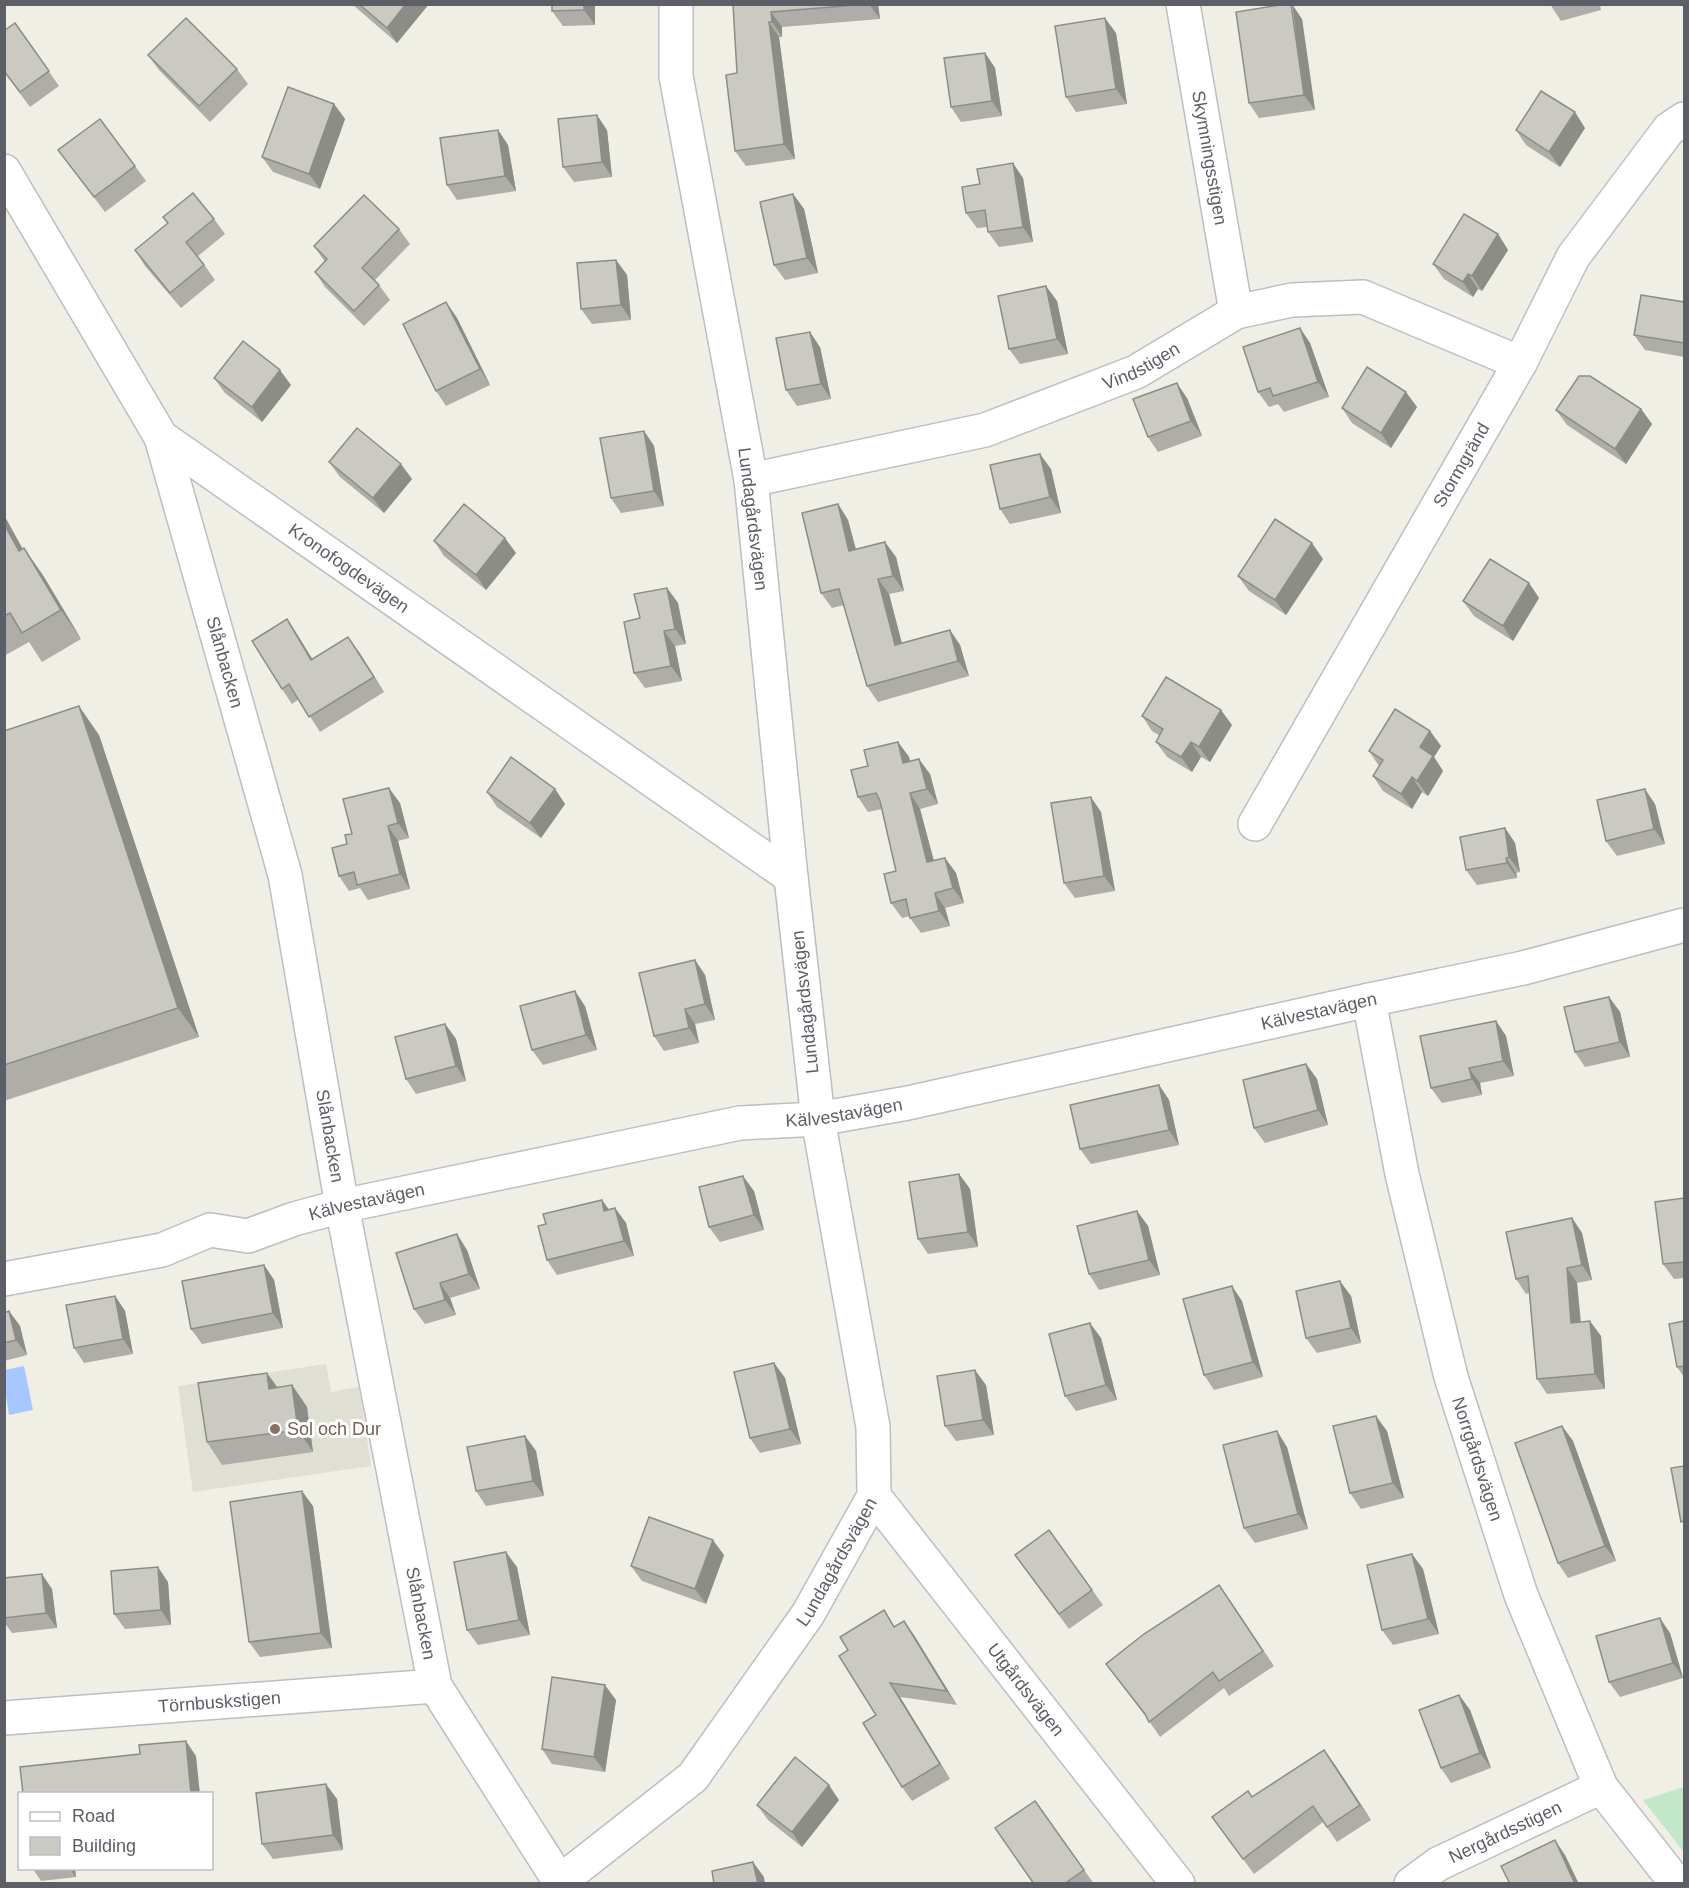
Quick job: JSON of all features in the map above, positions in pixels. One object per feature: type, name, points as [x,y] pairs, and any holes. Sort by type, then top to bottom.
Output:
[{"type":"street","name":"Lundagårdsvägen","points":[[559,1883],[693,1777],[808,1614],[874,1496],[873,1427],[818,1119],[751,480],[676,76],[676,4]]},
{"type":"street","name":"Skymningsstigen","points":[[1183,4],[1236,312]]},
{"type":"street","name":"Stormgränd","points":[[1254,824],[1520,363],[1573,257],[1669,129],[1684,119]]},
{"type":"street","name":"Kronofogdevägen","points":[[4,171],[161,437],[791,877]]},
{"type":"street","name":"Vindstigen","points":[[751,480],[985,430],[1136,372],[1236,312],[1292,300],[1363,297],[1520,363]]},
{"type":"street","name":"Slånbacken","points":[[161,437],[285,875],[342,1206],[435,1686],[559,1883]]},
{"type":"street","name":"Kälvestavägen","points":[[4,1279],[162,1250],[210,1230],[248,1236],[294,1219],[342,1206],[740,1123],[818,1119],[919,1101],[1369,1000],[1523,968],[1684,926]]},
{"type":"street","name":"Norrgårdsvägen","points":[[1369,1000],[1402,1174],[1451,1377],[1521,1595],[1601,1787],[1677,1884]]},
{"type":"street","name":"Utgårdsvägen","points":[[874,1496],[1179,1884]]},
{"type":"street","name":"Törnbuskstigen","points":[[4,1718],[435,1686]]},
{"type":"street","name":"Nergårdsstigen","points":[[1412,1884],[1438,1864],[1601,1787]]},
{"type":"shaded area","name":"Sol och Dur","points":[[326,1364],[331,1392],[359,1387],[371,1466],[193,1492],[178,1386]]},
{"type":"green space","points":[[1684,1787],[1684,1852],[1643,1800]]},
{"type":"water","points":[[24,1366],[33,1410],[9,1415],[5,1370]]},
{"type":"building","points":[[359,4],[406,4],[387,28]]},
{"type":"building","points":[[552,4],[584,4],[584,10],[552,11]]},
{"type":"building","points":[[733,4],[868,4],[771,12],[772,22],[769,22],[784,144],[735,151],[726,75],[737,73]]},
{"type":"building","points":[[1291,4],[1304,95],[1249,103],[1236,12]]},
{"type":"building","points":[[186,18],[237,69],[199,106],[148,55]]},
{"type":"building","points":[[1105,18],[1116,89],[1066,97],[1055,26]]},
{"type":"building","points":[[15,23],[49,71],[20,92],[4,71],[4,31]]},
{"type":"building","points":[[985,53],[992,101],[951,107],[944,58]]},
{"type":"building","points":[[288,87],[334,104],[309,174],[262,157]]},
{"type":"building","points":[[1541,91],[1575,112],[1549,152],[1516,130]]},
{"type":"building","points":[[597,115],[602,162],[563,167],[558,119]]},
{"type":"building","points":[[100,119],[135,166],[94,197],[58,150]]},
{"type":"building","points":[[498,130],[505,176],[447,185],[440,138]]},
{"type":"building","points":[[1013,163],[1023,227],[988,232],[985,210],[966,213],[962,187],[980,184],[977,169]]},
{"type":"building","points":[[193,193],[214,219],[186,242],[204,265],[170,293],[135,250],[168,223],[163,217]]},
{"type":"building","points":[[793,194],[807,258],[774,265],[760,202]]},
{"type":"building","points":[[364,195],[399,229],[362,268],[379,285],[354,311],[315,272],[327,259],[314,246]]},
{"type":"building","points":[[1464,214],[1498,234],[1472,276],[1468,274],[1463,282],[1433,264]]},
{"type":"building","points":[[616,260],[621,305],[581,309],[577,263]]},
{"type":"building","points":[[1046,286],[1057,339],[1009,349],[998,296]]},
{"type":"building","points":[[1641,295],[1684,302],[1684,343],[1634,335]]},
{"type":"building","points":[[446,302],[480,369],[436,391],[403,324]]},
{"type":"building","points":[[1300,328],[1318,382],[1273,396],[1270,388],[1258,392],[1243,347]]},
{"type":"building","points":[[810,332],[821,384],[786,390],[776,338]]},
{"type":"building","points":[[243,341],[280,370],[252,407],[214,378]]},
{"type":"building","points":[[1367,367],[1406,392],[1381,433],[1342,408]]},
{"type":"building","points":[[1579,376],[1590,376],[1641,409],[1615,449],[1556,410]]},
{"type":"building","points":[[1177,383],[1191,421],[1148,437],[1133,399]]},
{"type":"building","points":[[357,428],[401,464],[373,498],[329,462]]},
{"type":"building","points":[[644,431],[654,491],[611,498],[600,438]]},
{"type":"building","points":[[1040,454],[1050,497],[1000,509],[990,465]]},
{"type":"building","points":[[464,504],[505,538],[476,575],[434,541]]},
{"type":"building","points":[[838,504],[849,551],[885,542],[893,576],[878,579],[895,645],[950,630],[958,661],[867,686],[839,589],[821,593],[802,513]]},
{"type":"building","points":[[1275,519],[1312,543],[1275,600],[1238,576]]},
{"type":"building","points":[[4,524],[19,551],[24,548],[61,610],[22,633],[10,613],[4,616]]},
{"type":"building","points":[[1490,559],[1529,583],[1503,626],[1463,601]]},
{"type":"building","points":[[667,588],[675,629],[664,631],[671,666],[634,673],[624,622],[640,618],[634,594]]},
{"type":"building","points":[[287,619],[311,660],[348,637],[374,677],[309,717],[289,684],[282,689],[252,641]]},
{"type":"building","points":[[1166,677],[1221,710],[1199,747],[1191,742],[1181,757],[1156,742],[1163,729],[1142,716]]},
{"type":"building","points":[[79,706],[178,1008],[4,1065],[4,731]]},
{"type":"building","points":[[1395,709],[1430,731],[1420,747],[1433,756],[1417,781],[1412,777],[1401,794],[1373,776],[1383,760],[1369,751]]},
{"type":"building","points":[[898,742],[903,763],[919,759],[927,789],[910,793],[927,862],[945,858],[953,888],[935,893],[939,911],[910,918],[906,899],[891,903],[884,874],[896,871],[880,801],[876,793],[858,797],[851,770],[868,766],[864,750]]},
{"type":"building","points":[[511,757],[555,789],[530,823],[487,792]]},
{"type":"building","points":[[389,788],[398,823],[388,826],[400,874],[357,885],[354,872],[339,876],[332,848],[347,844],[345,835],[352,834],[343,799]]},
{"type":"building","points":[[1645,789],[1654,829],[1606,841],[1597,800]]},
{"type":"building","points":[[1091,797],[1104,876],[1064,883],[1051,803]]},
{"type":"building","points":[[1505,828],[1509,857],[1506,858],[1507,863],[1466,870],[1460,837]]},
{"type":"building","points":[[695,960],[705,1004],[685,1009],[689,1028],[654,1036],[639,973]]},
{"type":"building","points":[[575,991],[586,1035],[532,1050],[520,1006]]},
{"type":"building","points":[[1609,997],[1620,1042],[1575,1052],[1564,1007]]},
{"type":"building","points":[[1496,1021],[1503,1061],[1469,1068],[1472,1079],[1431,1088],[1420,1036]]},
{"type":"building","points":[[445,1024],[456,1066],[406,1079],[395,1037]]},
{"type":"building","points":[[1306,1064],[1318,1110],[1254,1128],[1243,1080]]},
{"type":"building","points":[[1159,1085],[1169,1130],[1080,1149],[1070,1105]]},
{"type":"building","points":[[959,1174],[968,1232],[918,1239],[909,1182]]},
{"type":"building","points":[[743,1176],[754,1215],[709,1227],[699,1187]]},
{"type":"building","points":[[1684,1198],[1684,1262],[1663,1264],[1655,1202]]},
{"type":"building","points":[[602,1200],[604,1211],[615,1208],[624,1241],[547,1260],[538,1226],[546,1224],[543,1214]]},
{"type":"building","points":[[1137,1211],[1149,1260],[1089,1274],[1077,1226]]},
{"type":"building","points":[[1572,1218],[1582,1265],[1567,1268],[1571,1323],[1590,1321],[1595,1374],[1537,1379],[1528,1276],[1516,1279],[1506,1232]]},
{"type":"building","points":[[457,1234],[469,1274],[440,1283],[445,1300],[414,1309],[396,1253]]},
{"type":"building","points":[[264,1265],[273,1313],[191,1329],[182,1281]]},
{"type":"building","points":[[1340,1281],[1351,1328],[1306,1338],[1296,1291]]},
{"type":"building","points":[[1232,1286],[1253,1362],[1204,1375],[1183,1299]]},
{"type":"building","points":[[115,1296],[123,1339],[74,1348],[66,1305]]},
{"type":"building","points":[[9,1311],[16,1340],[4,1343],[4,1313]]},
{"type":"building","points":[[1684,1321],[1684,1366],[1677,1367],[1669,1324]]},
{"type":"building","points":[[1090,1323],[1106,1385],[1065,1396],[1049,1334]]},
{"type":"building","points":[[774,1363],[790,1429],[750,1438],[734,1372]]},
{"type":"building","points":[[975,1370],[983,1420],[945,1426],[937,1376]]},
{"type":"building","points":[[267,1373],[269,1389],[292,1385],[298,1430],[207,1442],[198,1383]]},
{"type":"building","points":[[1376,1416],[1393,1483],[1350,1493],[1333,1426]]},
{"type":"building","points":[[1562,1426],[1605,1546],[1558,1563],[1515,1443]]},
{"type":"building","points":[[1277,1431],[1298,1514],[1244,1528],[1223,1445]]},
{"type":"building","points":[[525,1436],[533,1481],[476,1491],[467,1447]]},
{"type":"building","points":[[1684,1466],[1684,1521],[1681,1522],[1671,1468]]},
{"type":"building","points":[[302,1491],[321,1633],[249,1642],[230,1502]]},
{"type":"building","points":[[649,1517],[713,1540],[695,1589],[631,1566]]},
{"type":"building","points":[[1049,1530],[1092,1590],[1059,1614],[1015,1555]]},
{"type":"building","points":[[506,1552],[519,1620],[467,1630],[454,1562]]},
{"type":"building","points":[[1412,1554],[1428,1619],[1382,1630],[1367,1565]]},
{"type":"building","points":[[158,1567],[161,1610],[114,1614],[111,1571]]},
{"type":"building","points":[[42,1574],[46,1613],[4,1618],[4,1578]]},
{"type":"building","points":[[1219,1585],[1263,1651],[1219,1681],[1213,1672],[1149,1722],[1106,1664],[1144,1634]]},
{"type":"building","points":[[884,1610],[894,1627],[904,1621],[947,1691],[890,1683],[940,1764],[902,1787],[863,1723],[876,1715],[839,1656],[848,1650],[840,1637]]},
{"type":"building","points":[[1660,1618],[1673,1663],[1609,1682],[1596,1636]]},
{"type":"building","points":[[552,1677],[605,1685],[594,1757],[542,1749]]},
{"type":"building","points":[[1459,1695],[1480,1753],[1441,1768],[1419,1710]]},
{"type":"building","points":[[186,1741],[191,1792],[23,1792],[20,1767],[140,1754],[139,1745]]},
{"type":"building","points":[[1324,1750],[1360,1805],[1327,1827],[1313,1806],[1243,1859],[1212,1817],[1248,1791],[1252,1797]]},
{"type":"building","points":[[795,1757],[829,1785],[792,1832],[757,1805]]},
{"type":"building","points":[[326,1784],[333,1835],[262,1844],[256,1793]]},
{"type":"building","points":[[1035,1801],[1084,1870],[1064,1884],[1034,1884],[995,1828]]},
{"type":"building","points":[[1555,1840],[1575,1884],[1510,1884],[1501,1866]]},
{"type":"building","points":[[753,1862],[758,1884],[714,1884],[712,1871]]},
{"type":"place","name":"Sol och Dur","points":[[275,1429]]}]
